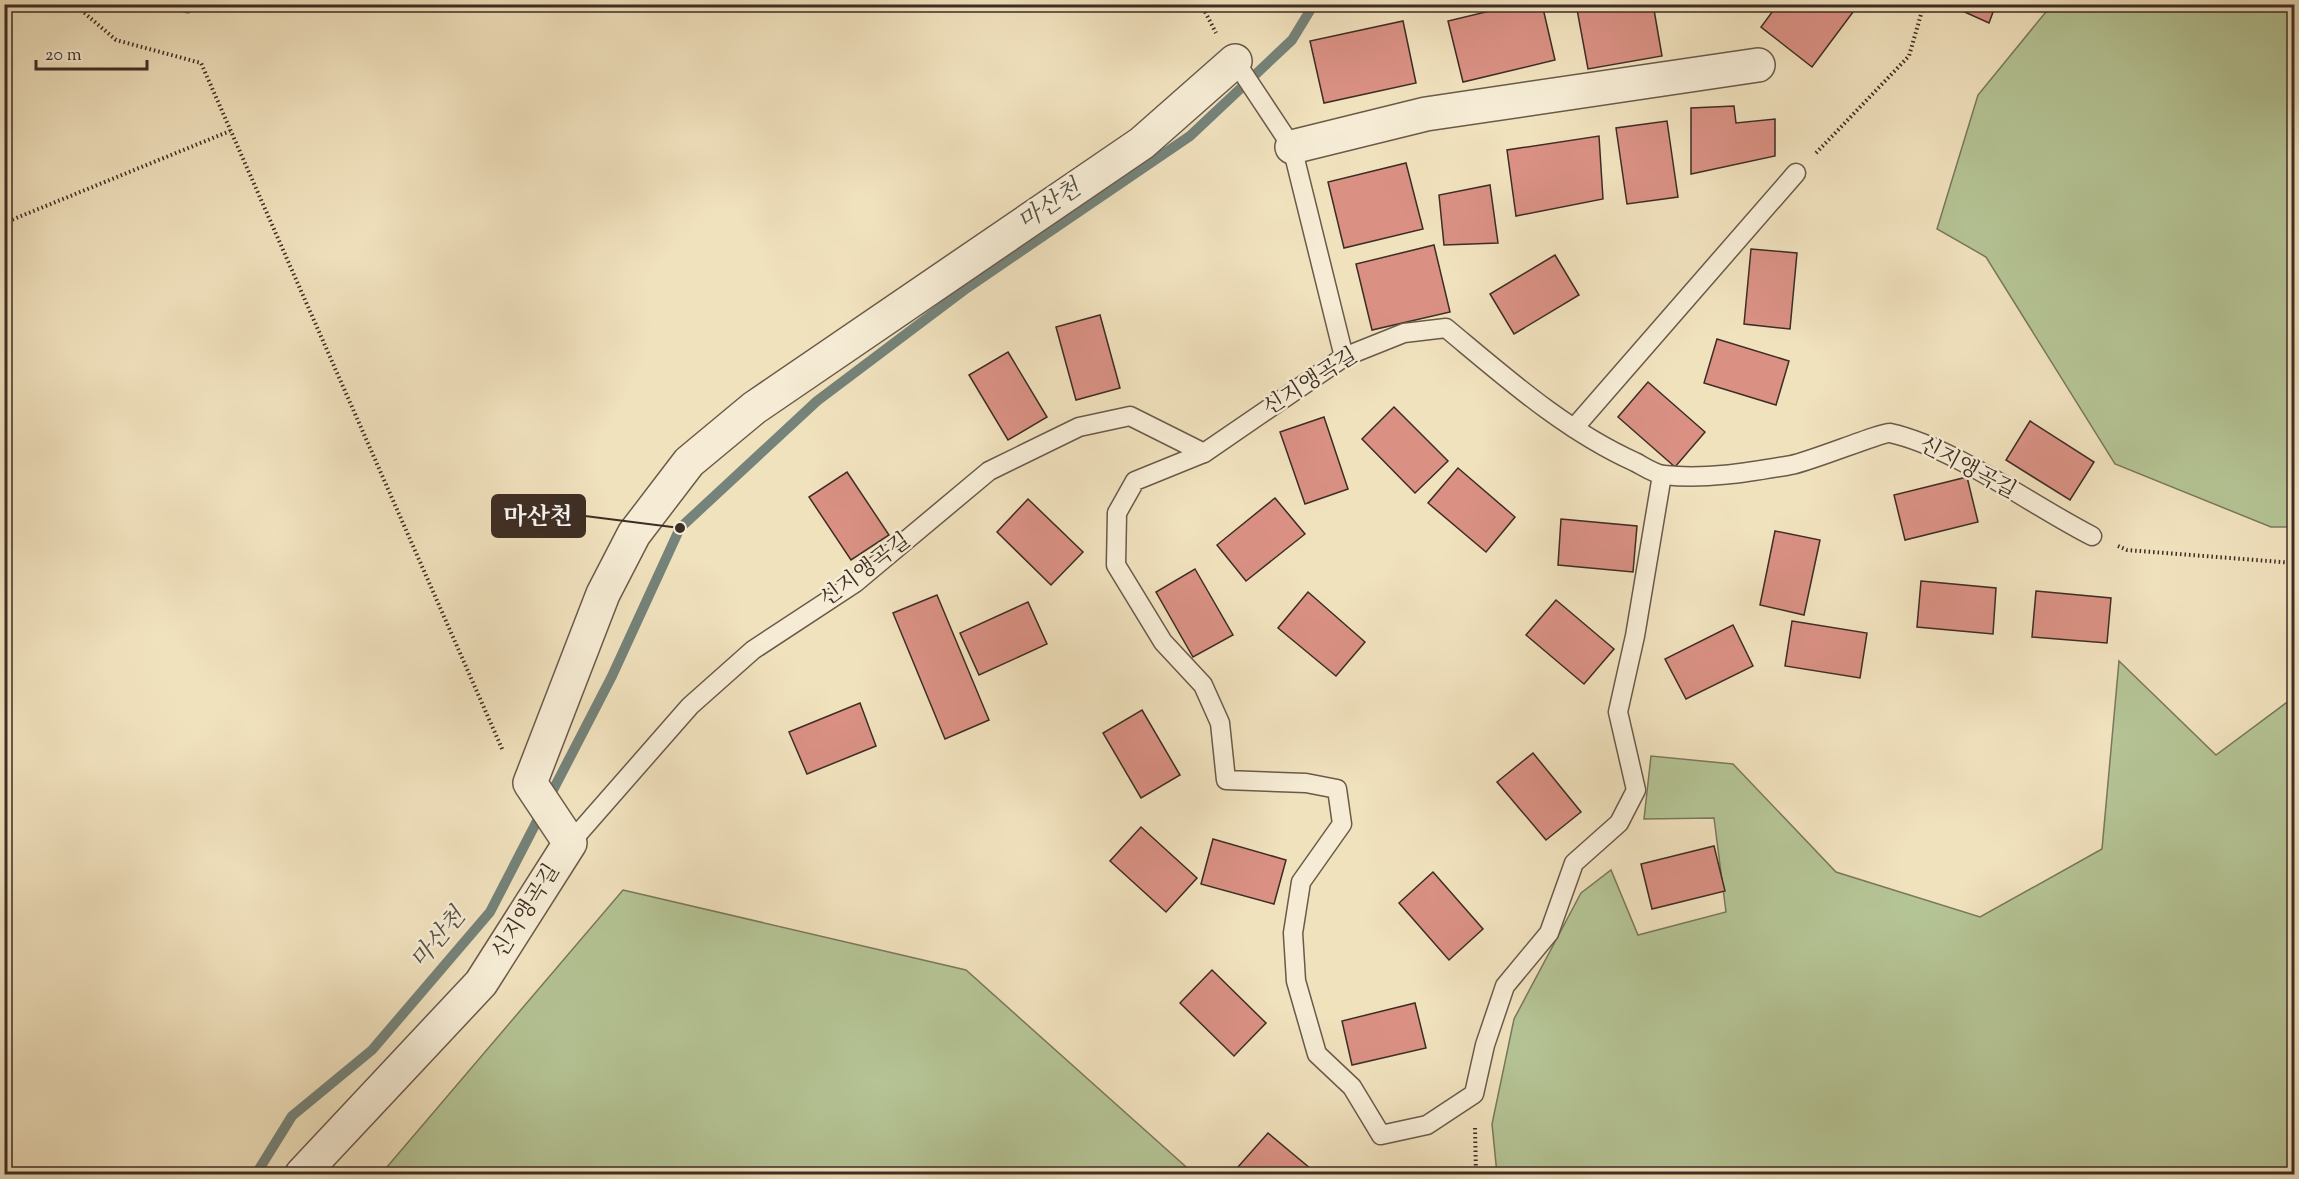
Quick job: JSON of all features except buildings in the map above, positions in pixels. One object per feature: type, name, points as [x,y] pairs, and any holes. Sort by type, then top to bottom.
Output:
[{"type":"street","points":[[570,843],[530,783],[603,594],[634,534],[689,462],[754,408],[1142,143],[1235,61]]},
{"type":"street","points":[[1286,137],[1758,65]]},
{"type":"street","name":"신지앵곡길","points":[[302,1174],[481,983],[570,843]]},
{"type":"lane","points":[[1235,61],[1286,137],[1344,357]]},
{"type":"lane","points":[[1574,428],[1796,173]]},
{"type":"lane","name":"신지앵곡길","points":[[570,843],[690,706],[753,650],[855,583],[989,471],[1079,427],[1130,416],[1204,453],[1344,357],[1404,333],[1446,328],[1517,387],[1574,428],[1618,455],[1662,475],[1724,474],[1794,465],[1843,450],[1887,432],[1931,446],[2092,536]]},
{"type":"lane","points":[[1204,453],[1135,481],[1117,513],[1116,565],[1163,642],[1203,685],[1220,723],[1226,780],[1306,783],[1337,789],[1342,824],[1301,882],[1293,933],[1296,981],[1317,1054],[1352,1087],[1381,1135],[1427,1125],[1474,1091],[1485,1045],[1505,986],[1549,933],[1574,863],[1619,823],[1636,790],[1618,712],[1635,636],[1662,475]]},
{"type":"path","points":[[74,4],[116,40],[201,63],[506,757],[530,783]]},
{"type":"path","points":[[1796,173],[1909,56],[1924,4]]},
{"type":"path","points":[[4,223],[230,131]]},
{"type":"path","points":[[2092,536],[2127,550],[2295,563]]},
{"type":"path","points":[[1474,1091],[1476,1174]]},
{"type":"green space","points":[[203,4],[188,13],[157,5]]},
{"type":"green space","points":[[2060,4],[2294,5],[2294,527],[2271,527],[2115,464],[1986,257],[1937,229],[1978,95],[2045,13]]},
{"type":"green space","points":[[2119,661],[2216,755],[2294,697],[2294,1174],[1497,1174],[1492,1124],[1514,1019],[1581,893],[1611,870],[1638,935],[1726,912],[1714,818],[1644,819],[1651,756],[1733,764],[1836,872],[1980,917],[2102,849]]},
{"type":"green space","points":[[623,890],[966,970],[1194,1174],[381,1174]]},
{"type":"waterway","name":"마산천","points":[[256,1174],[292,1116],[372,1050],[490,912],[612,676],[680,528],[817,401],[967,288],[1190,136],[1292,40],[1314,4]]},
{"type":"place","name":"마산천","points":[[680,528]]}]
